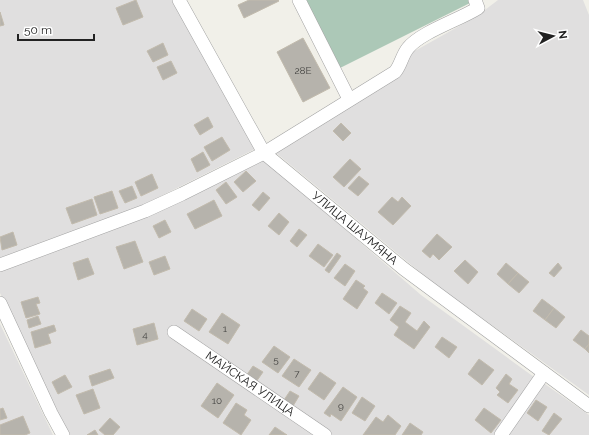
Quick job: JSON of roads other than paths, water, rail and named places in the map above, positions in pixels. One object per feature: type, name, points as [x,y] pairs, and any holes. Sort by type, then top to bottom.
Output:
[{"type":"street","name":"УЛИЦА ШАУМЯНА","points":[[179,0],[264,153],[404,269],[589,406]]},
{"type":"street","points":[[299,0],[349,99]]},
{"type":"street","points":[[0,265],[145,211],[264,153],[349,99],[395,72],[400,66],[408,47],[476,4]]},
{"type":"street","points":[[0,303],[51,413],[63,435]]},
{"type":"street","name":"МАЙСКАЯ УЛИЦА","points":[[174,332],[325,435]]},
{"type":"street","points":[[501,435],[544,373]]}]
